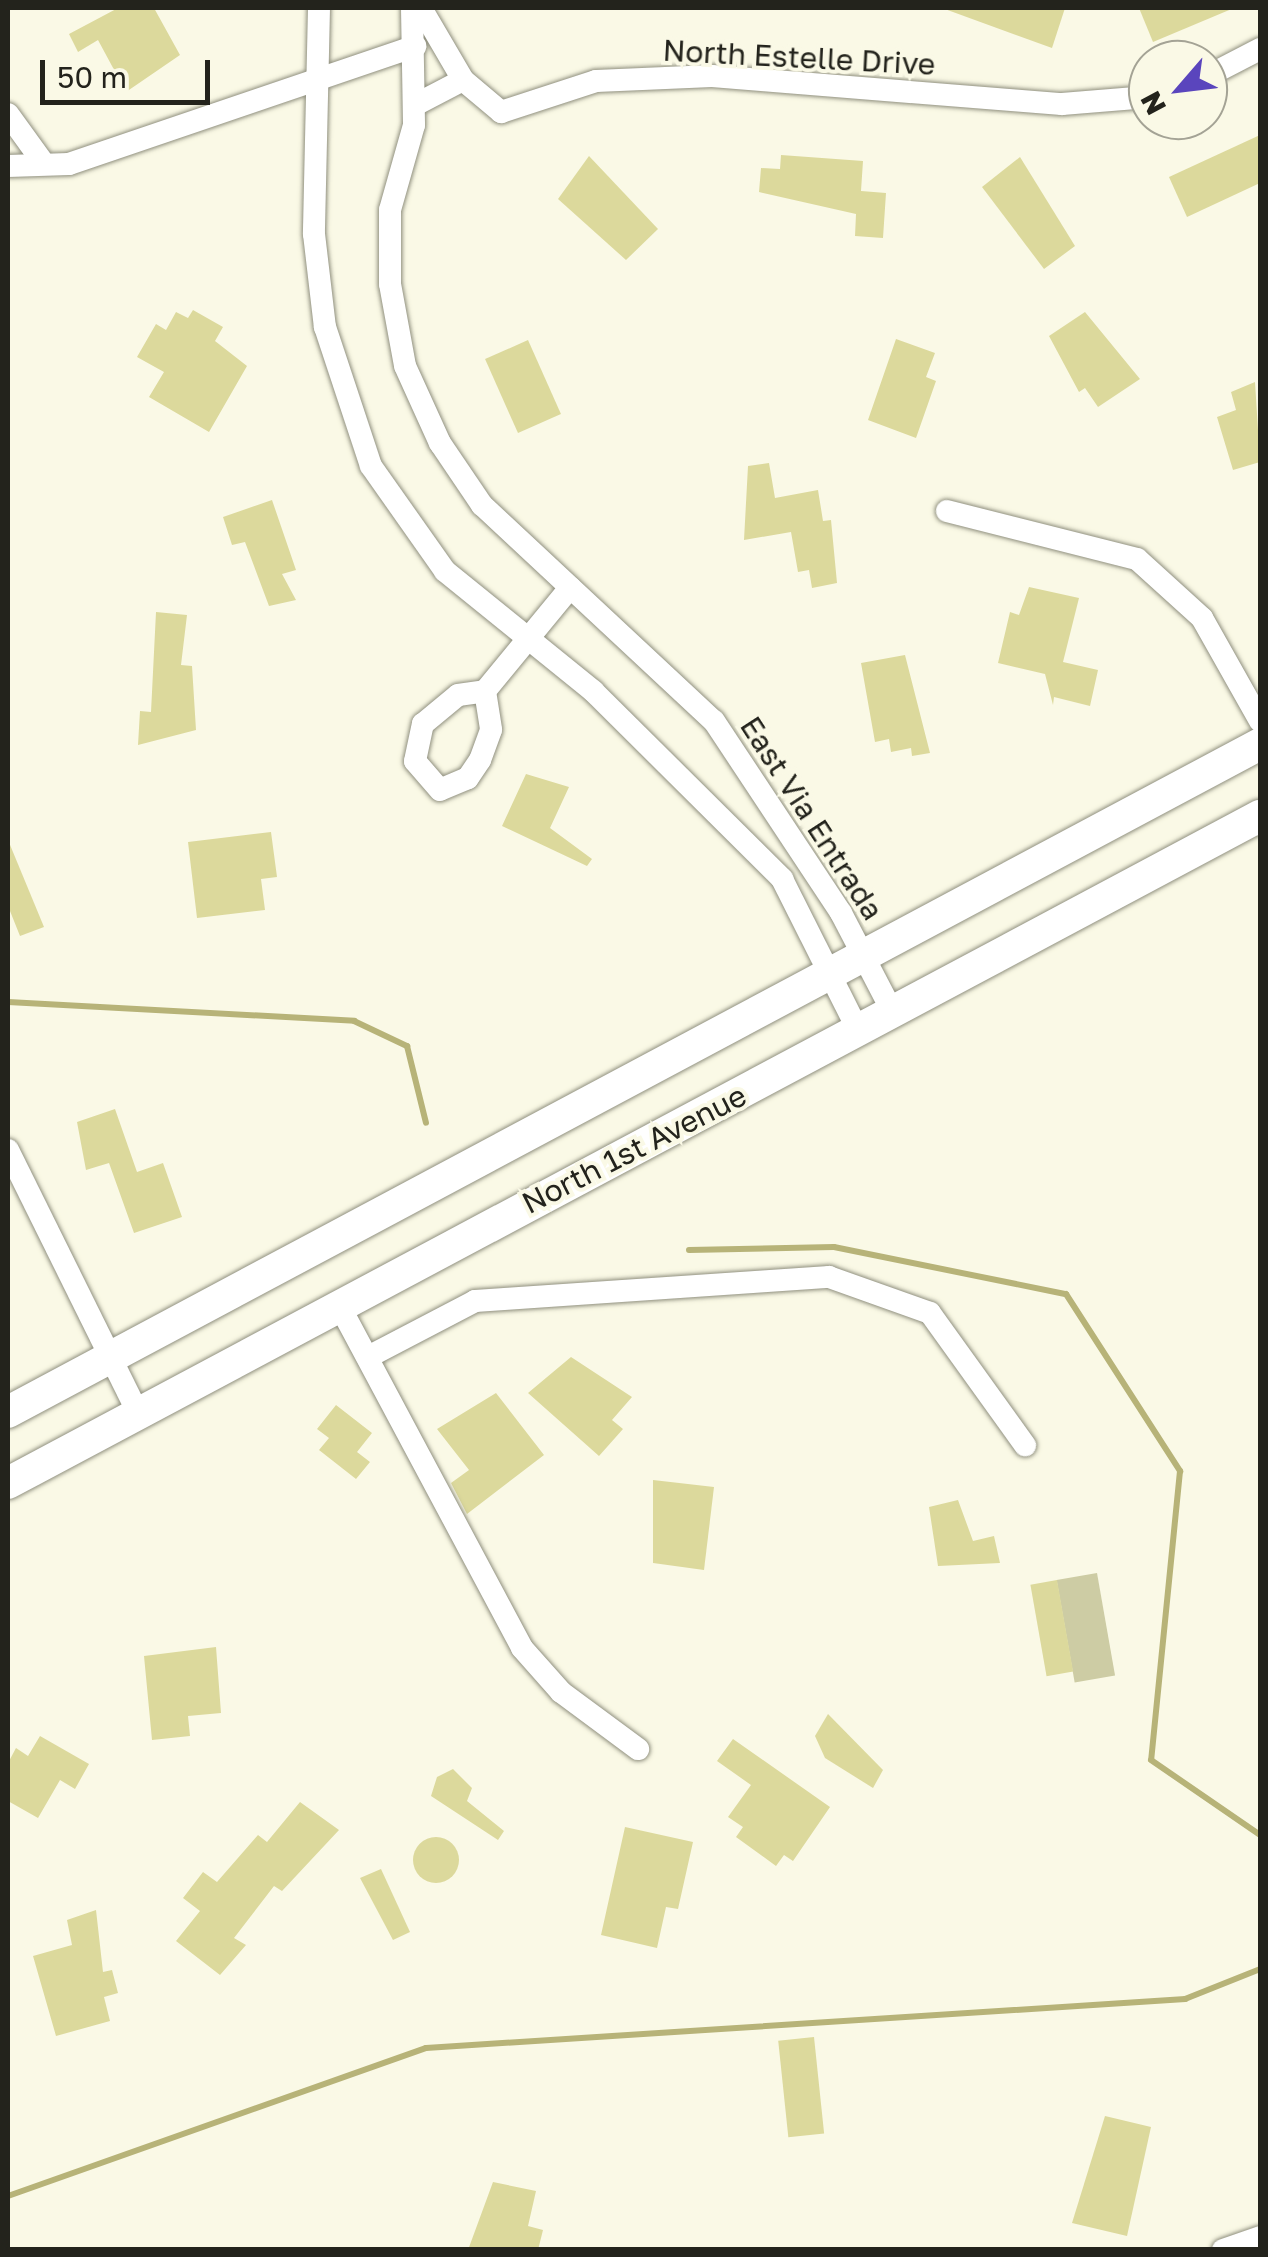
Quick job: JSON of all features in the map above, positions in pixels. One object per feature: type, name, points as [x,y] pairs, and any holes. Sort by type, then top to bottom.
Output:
[{"type":"main road","points":[[8,1412],[1260,744]]},
{"type":"main road","name":"North 1st Avenue","points":[[8,1483],[339,1305],[894,1016],[1260,816]]},
{"type":"street","name":"East Via Entrada","points":[[319,8],[323,75],[314,234],[344,402],[406,522],[444,571],[527,638],[782,879],[860,1032]]},
{"type":"street","name":"East Via Entrada","points":[[412,8],[414,105],[390,210],[405,366],[482,505],[714,721],[864,956],[894,1016]]},
{"type":"street","name":"North Estelle Drive","points":[[421,8],[463,80],[501,112],[596,81],[712,76],[1062,104],[1128,99]]},
{"type":"street","points":[[8,166],[42,161],[69,164],[414,46]]},
{"type":"street","points":[[1228,66],[1260,49]]},
{"type":"street","points":[[414,105],[463,80]]},
{"type":"street","points":[[8,114],[42,161]]},
{"type":"street","points":[[947,511],[1137,559],[1202,618],[1260,721]]},
{"type":"street","points":[[486,691],[570,588]]},
{"type":"street","points":[[8,1150],[138,1415]]},
{"type":"street","points":[[368,1358],[475,1301],[829,1277],[930,1313],[1025,1444]]},
{"type":"street","points":[[339,1305],[522,1648],[561,1692],[638,1749]]},
{"type":"street","points":[[1223,2250],[1260,2237]]},
{"type":"green space","points":[[1097,1573],[1115,1675],[1075,1683],[1057,1580]]},
{"type":"building","points":[[118,8],[154,8],[180,55],[126,92],[98,40],[78,52],[69,34]]},
{"type":"building","points":[[942,8],[1065,8],[1052,48]]},
{"type":"building","points":[[1139,8],[1234,8],[1158,40],[1152,40]]},
{"type":"building","points":[[1260,135],[1260,183],[1187,217],[1169,177]]},
{"type":"building","points":[[781,155],[863,161],[861,191],[886,193],[883,238],[855,236],[856,214],[759,192],[761,168],[780,169]]},
{"type":"building","points":[[589,156],[658,229],[626,260],[558,199]]},
{"type":"building","points":[[1020,157],[1075,246],[1044,269],[982,187]]},
{"type":"building","points":[[193,310],[223,327],[215,341],[247,366],[209,432],[149,397],[164,372],[137,357],[156,324],[166,330],[176,312],[188,318]]},
{"type":"building","points":[[1085,312],[1140,379],[1098,407],[1085,388],[1079,392],[1049,336]]},
{"type":"building","points":[[896,339],[935,353],[926,377],[936,381],[916,438],[868,420]]},
{"type":"building","points":[[528,340],[561,414],[518,433],[485,359]]},
{"type":"building","points":[[1255,382],[1260,462],[1233,470],[1217,417],[1236,410],[1231,392]]},
{"type":"building","points":[[769,463],[775,498],[818,490],[823,521],[831,520],[837,583],[812,588],[809,570],[798,572],[791,532],[744,540],[748,466]]},
{"type":"building","points":[[272,500],[296,570],[282,574],[296,600],[269,606],[245,542],[232,545],[223,517]]},
{"type":"building","points":[[1029,587],[1079,598],[1063,662],[1098,670],[1090,706],[1054,697],[1053,705],[1045,674],[998,663],[1010,612],[1019,615]]},
{"type":"building","points":[[156,612],[187,615],[181,665],[192,666],[196,730],[138,745],[140,711],[151,712]]},
{"type":"building","points":[[905,655],[930,753],[912,756],[911,748],[891,752],[889,739],[875,742],[861,663]]},
{"type":"building","points":[[526,774],[569,787],[550,828],[592,859],[587,866],[502,826]]},
{"type":"building","points":[[271,832],[277,877],[261,879],[265,910],[197,918],[188,842]]},
{"type":"building","points":[[8,840],[44,927],[20,936],[8,906]]},
{"type":"building","points":[[115,1109],[137,1172],[163,1163],[182,1217],[134,1233],[109,1163],[86,1170],[77,1122]]},
{"type":"building","points":[[571,1357],[632,1397],[612,1420],[623,1429],[599,1456],[528,1393]]},
{"type":"building","points":[[496,1393],[544,1455],[467,1514],[451,1483],[469,1470],[437,1429]]},
{"type":"building","points":[[336,1405],[372,1433],[357,1452],[370,1462],[356,1479],[319,1450],[329,1438],[317,1429]]},
{"type":"building","points":[[653,1480],[714,1487],[704,1570],[653,1563]]},
{"type":"building","points":[[958,1500],[973,1541],[994,1536],[1000,1563],[938,1566],[929,1507]]},
{"type":"building","points":[[1057,1580],[1073,1672],[1047,1676],[1030,1585]]},
{"type":"building","points":[[216,1647],[221,1713],[188,1716],[190,1736],[152,1740],[144,1656]]},
{"type":"building","points":[[828,1714],[883,1770],[873,1788],[825,1758],[815,1736]]},
{"type":"building","points":[[40,1736],[89,1764],[75,1789],[60,1780],[38,1818],[8,1801],[8,1763],[16,1748],[28,1756]]},
{"type":"building","points":[[733,1739],[830,1807],[793,1861],[784,1855],[776,1866],[736,1837],[743,1827],[728,1817],[751,1785],[717,1761]]},
{"type":"building","points":[[453,1769],[472,1788],[467,1801],[504,1831],[498,1840],[431,1796],[437,1777]]},
{"type":"building","points":[[300,1802],[339,1830],[282,1891],[274,1886],[234,1938],[246,1945],[220,1975],[176,1941],[200,1911],[183,1898],[203,1872],[217,1882],[258,1835],[267,1842]]},
{"type":"building","points":[[625,1827],[693,1842],[678,1909],[666,1907],[657,1948],[601,1935]]},
{"type":"building","points":[[436,1837],[452,1844],[459,1860],[452,1876],[436,1883],[420,1876],[413,1860],[420,1844]]},
{"type":"building","points":[[381,1869],[410,1932],[393,1940],[360,1878]]},
{"type":"building","points":[[96,1910],[103,1972],[112,1970],[118,1993],[104,1997],[110,2021],[56,2036],[33,1956],[72,1945],[67,1920]]},
{"type":"building","points":[[814,2037],[824,2133],[788,2137],[778,2041]]},
{"type":"building","points":[[1105,2116],[1151,2127],[1127,2236],[1072,2223]]},
{"type":"building","points":[[493,2182],[536,2191],[528,2226],[543,2230],[538,2250],[468,2250]]},
{"type":"waterway","points":[[8,1002],[354,1021],[407,1046],[426,1123]]},
{"type":"waterway","points":[[689,1250],[834,1247],[1066,1294],[1180,1471],[1151,1760],[1260,1835]]},
{"type":"waterway","points":[[8,2196],[426,2048],[1185,1999],[1260,1969]]}]
